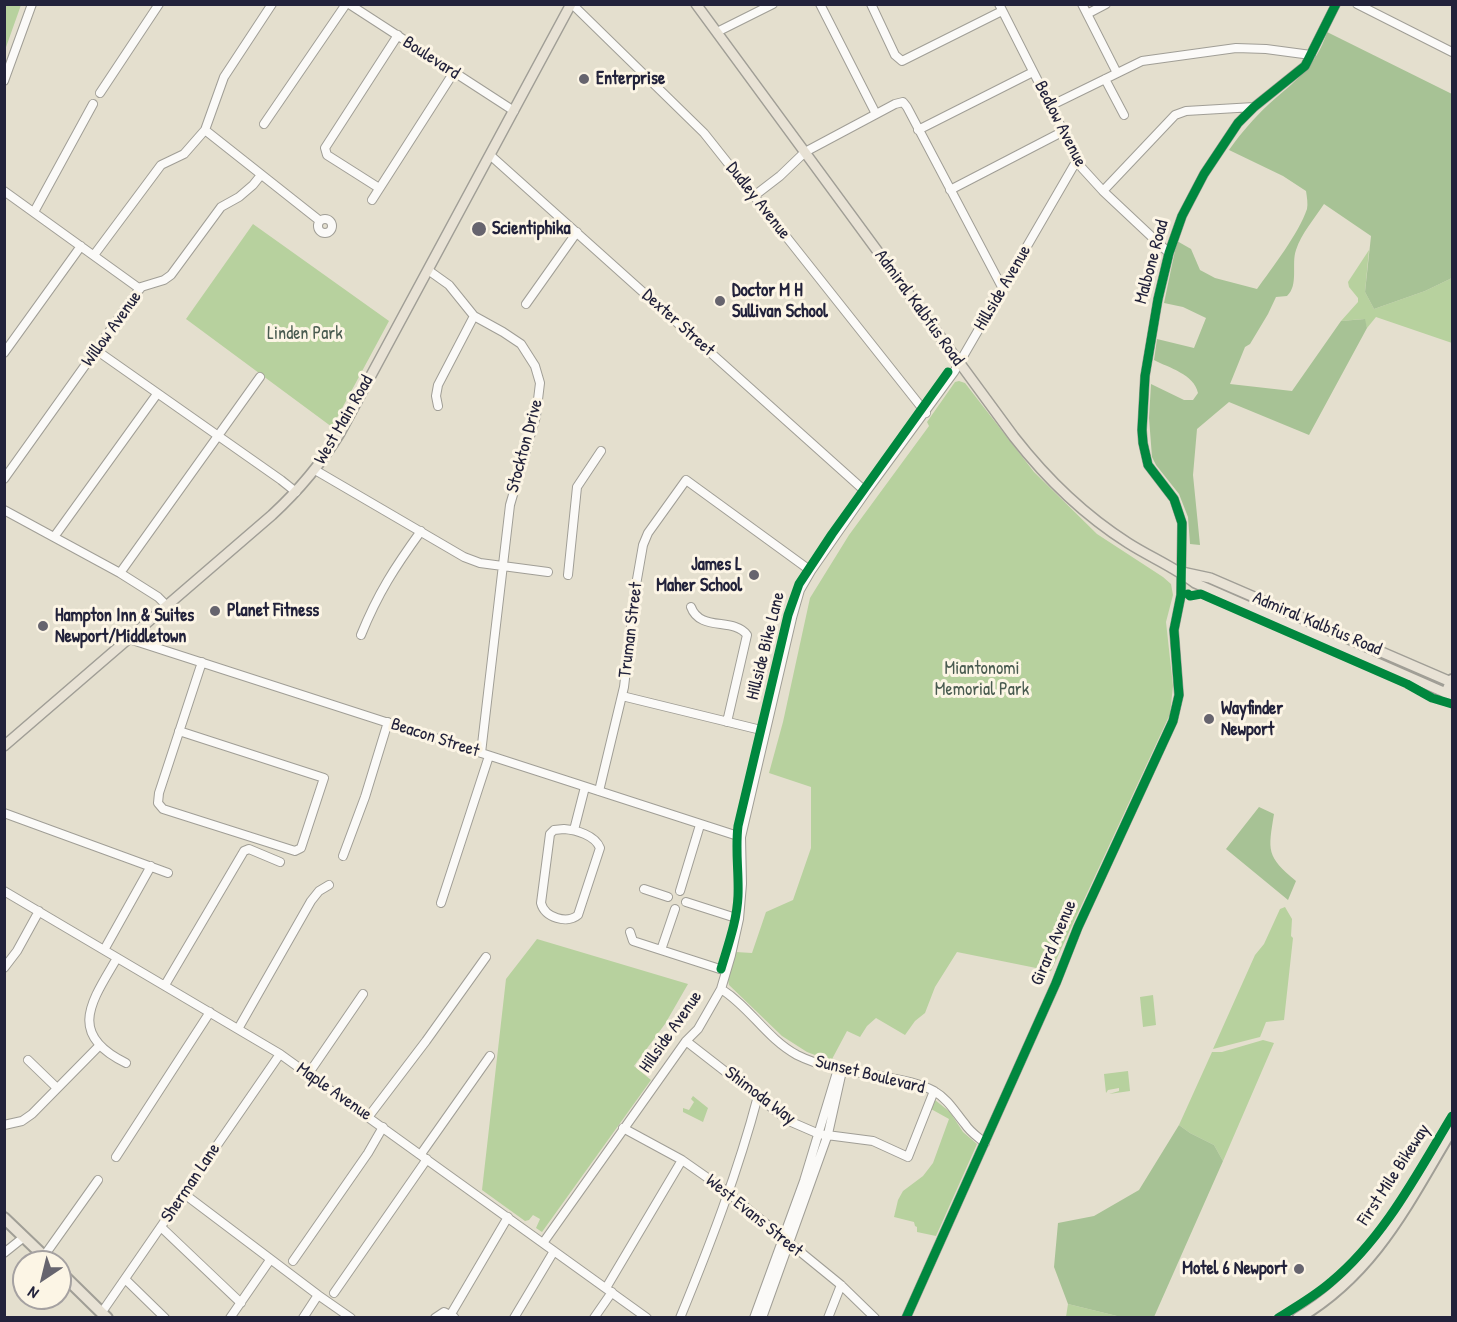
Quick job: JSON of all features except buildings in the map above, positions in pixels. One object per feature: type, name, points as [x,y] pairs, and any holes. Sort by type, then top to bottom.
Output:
[{"type":"highway","points":[[1449,694],[1452,682]]},
{"type":"highway","points":[[1298,1317],[1337,1290],[1377,1249],[1400,1217],[1452,1129]]},
{"type":"highway","points":[[4,1218],[38,1250]]},
{"type":"highway","points":[[72,1284],[104,1315]]},
{"type":"main road","name":"West Main Road","points":[[4,746],[296,492],[315,470],[340,433],[572,4]]},
{"type":"main road","name":"Admiral Kalbfus Road","points":[[696,4],[959,363],[1026,452],[1064,493],[1128,543],[1180,571],[1195,583],[1449,694]]},
{"type":"main road","name":"Admiral Kalbfus Road","points":[[1180,571],[1210,578],[1452,682]]},
{"type":"street","points":[[4,81],[32,4]]},
{"type":"street","points":[[100,93],[159,4]]},
{"type":"street","points":[[94,255],[161,165],[184,154],[205,130],[224,77],[272,4]]},
{"type":"street","points":[[264,124],[347,4]]},
{"type":"street","name":"Boulevard","points":[[347,4],[514,111]]},
{"type":"street","name":"Dudley Avenue","points":[[572,4],[704,133],[926,413]]},
{"type":"street","points":[[717,32],[773,4]]},
{"type":"street","points":[[820,4],[876,114]]},
{"type":"street","points":[[871,4],[895,55],[902,61],[1000,8]]},
{"type":"street","points":[[1082,4],[1117,73]]},
{"type":"street","points":[[1087,14],[1106,4]]},
{"type":"street","name":"Malbone Road","points":[[1180,571],[1183,534],[1179,511],[1169,491],[1148,465],[1143,443],[1145,376],[1158,299],[1169,253],[1182,216],[1204,174],[1238,123],[1254,107],[1305,66],[1336,4]]},
{"type":"street","points":[[1356,4],[1452,52]]},
{"type":"street","name":"Bedlow Avenue","points":[[1000,8],[1062,132],[1087,175],[1169,253]]},
{"type":"street","points":[[379,189],[327,155],[325,148],[398,35]]},
{"type":"street","points":[[1050,106],[1142,61],[1236,48],[1311,55]]},
{"type":"street","points":[[372,200],[454,72]]},
{"type":"street","points":[[918,130],[1033,72]]},
{"type":"street","points":[[1105,79],[1124,115]]},
{"type":"street","points":[[754,196],[780,176],[805,152],[895,104],[903,102],[1003,289]]},
{"type":"street","points":[[34,212],[93,104]]},
{"type":"street","points":[[1103,191],[1175,115],[1186,111],[1254,107]]},
{"type":"street","points":[[205,130],[320,221]]},
{"type":"street","points":[[950,190],[1062,132]]},
{"type":"street","name":"Dexter Street","points":[[490,155],[866,492]]},
{"type":"street","name":"Hillside Avenue","points":[[543,1243],[686,1041],[698,1029],[721,989],[739,919],[742,884],[741,837],[800,590],[866,492],[926,413],[959,363],[1077,160]]},
{"type":"street","name":"Willow Avenue","points":[[4,479],[140,289],[171,275],[221,207],[253,186],[261,175]]},
{"type":"street","points":[[4,191],[140,289]]},
{"type":"street","points":[[526,304],[577,232]]},
{"type":"street","points":[[4,353],[81,246]]},
{"type":"street","name":"Stockton Drive","points":[[428,270],[449,285],[474,316],[521,344],[535,366],[540,383],[536,416],[510,505],[502,566],[485,754],[441,903]]},
{"type":"street","points":[[438,406],[436,396],[438,385],[474,316]]},
{"type":"street","points":[[96,350],[296,492]]},
{"type":"street","points":[[120,573],[260,377]]},
{"type":"street","points":[[54,537],[157,394]]},
{"type":"street","points":[[568,572],[577,487],[601,452]]},
{"type":"street","points":[[315,470],[464,557],[480,563],[548,572]]},
{"type":"street","name":"Truman Street","points":[[599,791],[622,696],[643,545],[648,533],[686,480],[812,571]]},
{"type":"street","points":[[4,510],[120,573],[158,597],[167,606]]},
{"type":"street","points":[[361,635],[388,578],[422,531]]},
{"type":"street","name":"Girard Avenue","points":[[906,1317],[1056,983],[1073,937],[1175,714],[1179,684],[1174,630],[1181,595],[1180,571]]},
{"type":"street","points":[[692,607],[695,616],[701,620],[739,629],[747,635],[727,722]]},
{"type":"street","name":"Beacon Street","points":[[129,639],[741,837]]},
{"type":"street","points":[[179,731],[324,778],[302,847],[295,851],[167,811],[158,803],[179,731],[202,662]]},
{"type":"street","points":[[622,696],[765,731]]},
{"type":"street","points":[[343,856],[365,798],[388,722]]},
{"type":"street","points":[[574,830],[585,787]]},
{"type":"street","points":[[4,813],[168,873]]},
{"type":"street","points":[[680,891],[700,825]]},
{"type":"street","points":[[559,829],[574,830],[593,839],[600,848],[578,915],[566,920],[548,914],[542,909],[541,903],[550,834],[559,829]]},
{"type":"street","points":[[165,985],[244,851],[249,849],[280,862]]},
{"type":"street","points":[[104,950],[151,866]]},
{"type":"street","points":[[238,1029],[311,901],[329,885]]},
{"type":"street","points":[[644,889],[668,897]]},
{"type":"street","name":"Maple Avenue","points":[[4,891],[309,1073],[647,1317]]},
{"type":"street","points":[[680,891],[685,895],[686,902],[682,908],[675,909],[669,904],[668,897],[673,892],[680,891]]},
{"type":"street","points":[[686,902],[739,919]]},
{"type":"street","points":[[661,950],[675,909]]},
{"type":"street","points":[[4,968],[17,951],[39,911]]},
{"type":"street","points":[[630,932],[633,941],[726,970]]},
{"type":"street","points":[[369,1116],[486,957]]},
{"type":"street","points":[[117,958],[96,994],[89,1016],[91,1030],[99,1046],[126,1063]]},
{"type":"street","name":"Sunset Boulevard","points":[[721,989],[743,1007],[766,1033],[789,1050],[822,1065],[913,1082],[934,1091],[948,1102],[966,1127],[985,1143]]},
{"type":"street","points":[[309,1073],[363,994]]},
{"type":"street","points":[[116,1157],[210,1012]]},
{"type":"street","name":"Shimoda Way","points":[[686,1041],[789,1121],[824,1134],[873,1142],[908,1158],[934,1091]]},
{"type":"street","points":[[4,1125],[26,1119],[99,1046]]},
{"type":"street","name":"Sherman Lane","points":[[104,1315],[124,1278],[280,1054]]},
{"type":"street","points":[[334,1293],[490,1056]]},
{"type":"street","points":[[27,1060],[57,1088]]},
{"type":"street","points":[[762,1317],[824,1134],[840,1069]]},
{"type":"street","points":[[680,1317],[745,1147],[758,1096]]},
{"type":"street","points":[[293,1261],[368,1153],[383,1127]]},
{"type":"street","name":"West Evans Street","points":[[623,1128],[682,1160],[728,1192],[841,1285],[875,1317]]},
{"type":"street","points":[[594,1317],[682,1160]]},
{"type":"street","points":[[53,1250],[98,1180]]},
{"type":"street","points":[[183,1193],[270,1260],[351,1317]]},
{"type":"street","points":[[435,1317],[441,1312],[453,1316],[508,1217]]},
{"type":"street","points":[[161,1227],[241,1303]]},
{"type":"street","points":[[4,1253],[24,1237]]},
{"type":"street","points":[[754,1317],[786,1241]]},
{"type":"street","points":[[514,1317],[554,1251]]},
{"type":"street","points":[[230,1317],[270,1260]]},
{"type":"street","points":[[124,1278],[165,1317]]},
{"type":"street","points":[[828,1317],[841,1285]]},
{"type":"street","points":[[303,1317],[318,1295]]},
{"type":"green space","points":[[4,5],[21,5],[5,50]]},
{"type":"green space","points":[[1327,32],[1452,94],[1452,278],[1425,291],[1374,309],[1365,292],[1371,236],[1324,204],[1298,244],[1291,291],[1287,296],[1276,297],[1250,344],[1245,347],[1230,384],[1292,391],[1341,321],[1365,319],[1367,328],[1309,435],[1229,402],[1197,429],[1193,475],[1200,545],[1190,544],[1188,517],[1179,494],[1152,457],[1149,418],[1151,384],[1184,400],[1193,400],[1198,393],[1196,386],[1186,376],[1154,360],[1157,339],[1194,348],[1206,318],[1183,307],[1164,303],[1177,241],[1191,249],[1200,270],[1215,278],[1257,289],[1270,271],[1303,218],[1307,207],[1306,191],[1283,176],[1229,150],[1258,115],[1311,64]]},
{"type":"green space","name":"Linden Park","points":[[253,224],[389,321],[332,427],[186,319]]},
{"type":"green space","points":[[1369,250],[1365,292],[1374,309],[1425,291],[1452,278],[1452,343],[1376,317],[1367,328],[1364,319],[1341,321],[1358,302],[1348,282]]},
{"type":"green space","name":"Miantonomi Memorial Park","points":[[955,382],[965,383],[1034,472],[1097,534],[1171,584],[1173,595],[1166,622],[1173,686],[1170,714],[1051,971],[957,952],[935,987],[925,1013],[915,1021],[905,1035],[876,1018],[860,1037],[847,1031],[831,1061],[807,1052],[782,1036],[729,985],[728,980],[736,952],[752,953],[766,912],[793,900],[811,848],[811,787],[769,773],[783,722],[810,598],[849,535],[929,426],[927,422]]},
{"type":"green space","points":[[1259,807],[1274,814],[1270,845],[1274,859],[1296,881],[1288,900],[1226,849]]},
{"type":"green space","points":[[1285,907],[1292,919],[1291,936],[1293,938],[1284,1020],[1266,1022],[1260,1037],[1213,1049],[1255,955],[1264,944],[1280,909]]},
{"type":"green space","points":[[537,939],[688,984],[665,1024],[634,1066],[651,1080],[542,1232],[536,1228],[540,1219],[533,1215],[525,1221],[482,1190],[506,979]]},
{"type":"green space","points":[[1153,995],[1156,1025],[1143,1027],[1140,997]]},
{"type":"green space","points":[[1263,1040],[1274,1043],[1223,1161],[1214,1145],[1179,1125],[1212,1052],[1222,1052]]},
{"type":"green space","points":[[1128,1071],[1130,1091],[1109,1094],[1119,1091],[1119,1088],[1108,1090],[1106,1093],[1104,1074]]},
{"type":"green space","points":[[693,1096],[708,1108],[703,1122],[683,1112],[683,1108],[689,1110],[694,1102],[691,1099]]},
{"type":"green space","points":[[935,1100],[950,1112],[963,1132],[977,1144],[936,1236],[917,1232],[914,1222],[894,1217],[903,1191],[923,1176],[933,1163],[949,1119],[931,1109]]},
{"type":"green space","points":[[1179,1125],[1214,1145],[1223,1161],[1154,1317],[1121,1317],[1068,1304],[1054,1267],[1058,1223],[1094,1216],[1139,1190]]},
{"type":"green space","points":[[1068,1304],[1121,1317],[1066,1317]]},
{"type":"cycle path","points":[[906,1318],[1056,983],[1078,927],[1173,721],[1179,695],[1174,630],[1181,595],[1182,523],[1174,499],[1148,465],[1142,430],[1145,376],[1158,299],[1169,253],[1182,216],[1204,174],[1238,123],[1254,107],[1305,66],[1336,4]]},
{"type":"cycle path","name":"Hillside Bike Lane","points":[[721,969],[736,915],[738,826],[788,615],[799,584],[948,372]]},
{"type":"cycle path","points":[[1188,594],[1190,596],[1201,594],[1407,684],[1432,698],[1452,704]]},
{"type":"cycle path","name":"First Mile Bikeway","points":[[1278,1318],[1325,1287],[1367,1246],[1398,1204],[1452,1116]]},
{"type":"place","name":"Enterprise","points":[[584,79]]},
{"type":"place","name":"Scientiphika","points":[[479,229]]},
{"type":"place","name":"Doctor M H Sullivan School","points":[[720,301]]},
{"type":"place","name":"James L Maher School","points":[[754,575]]},
{"type":"place","name":"Planet Fitness","points":[[215,611]]},
{"type":"place","name":"Hampton Inn & Suites Newport/Middletown","points":[[43,626]]},
{"type":"place","name":"Wayfinder Newport","points":[[1209,719]]},
{"type":"place","name":"Motel 6 Newport","points":[[1299,1269]]}]
